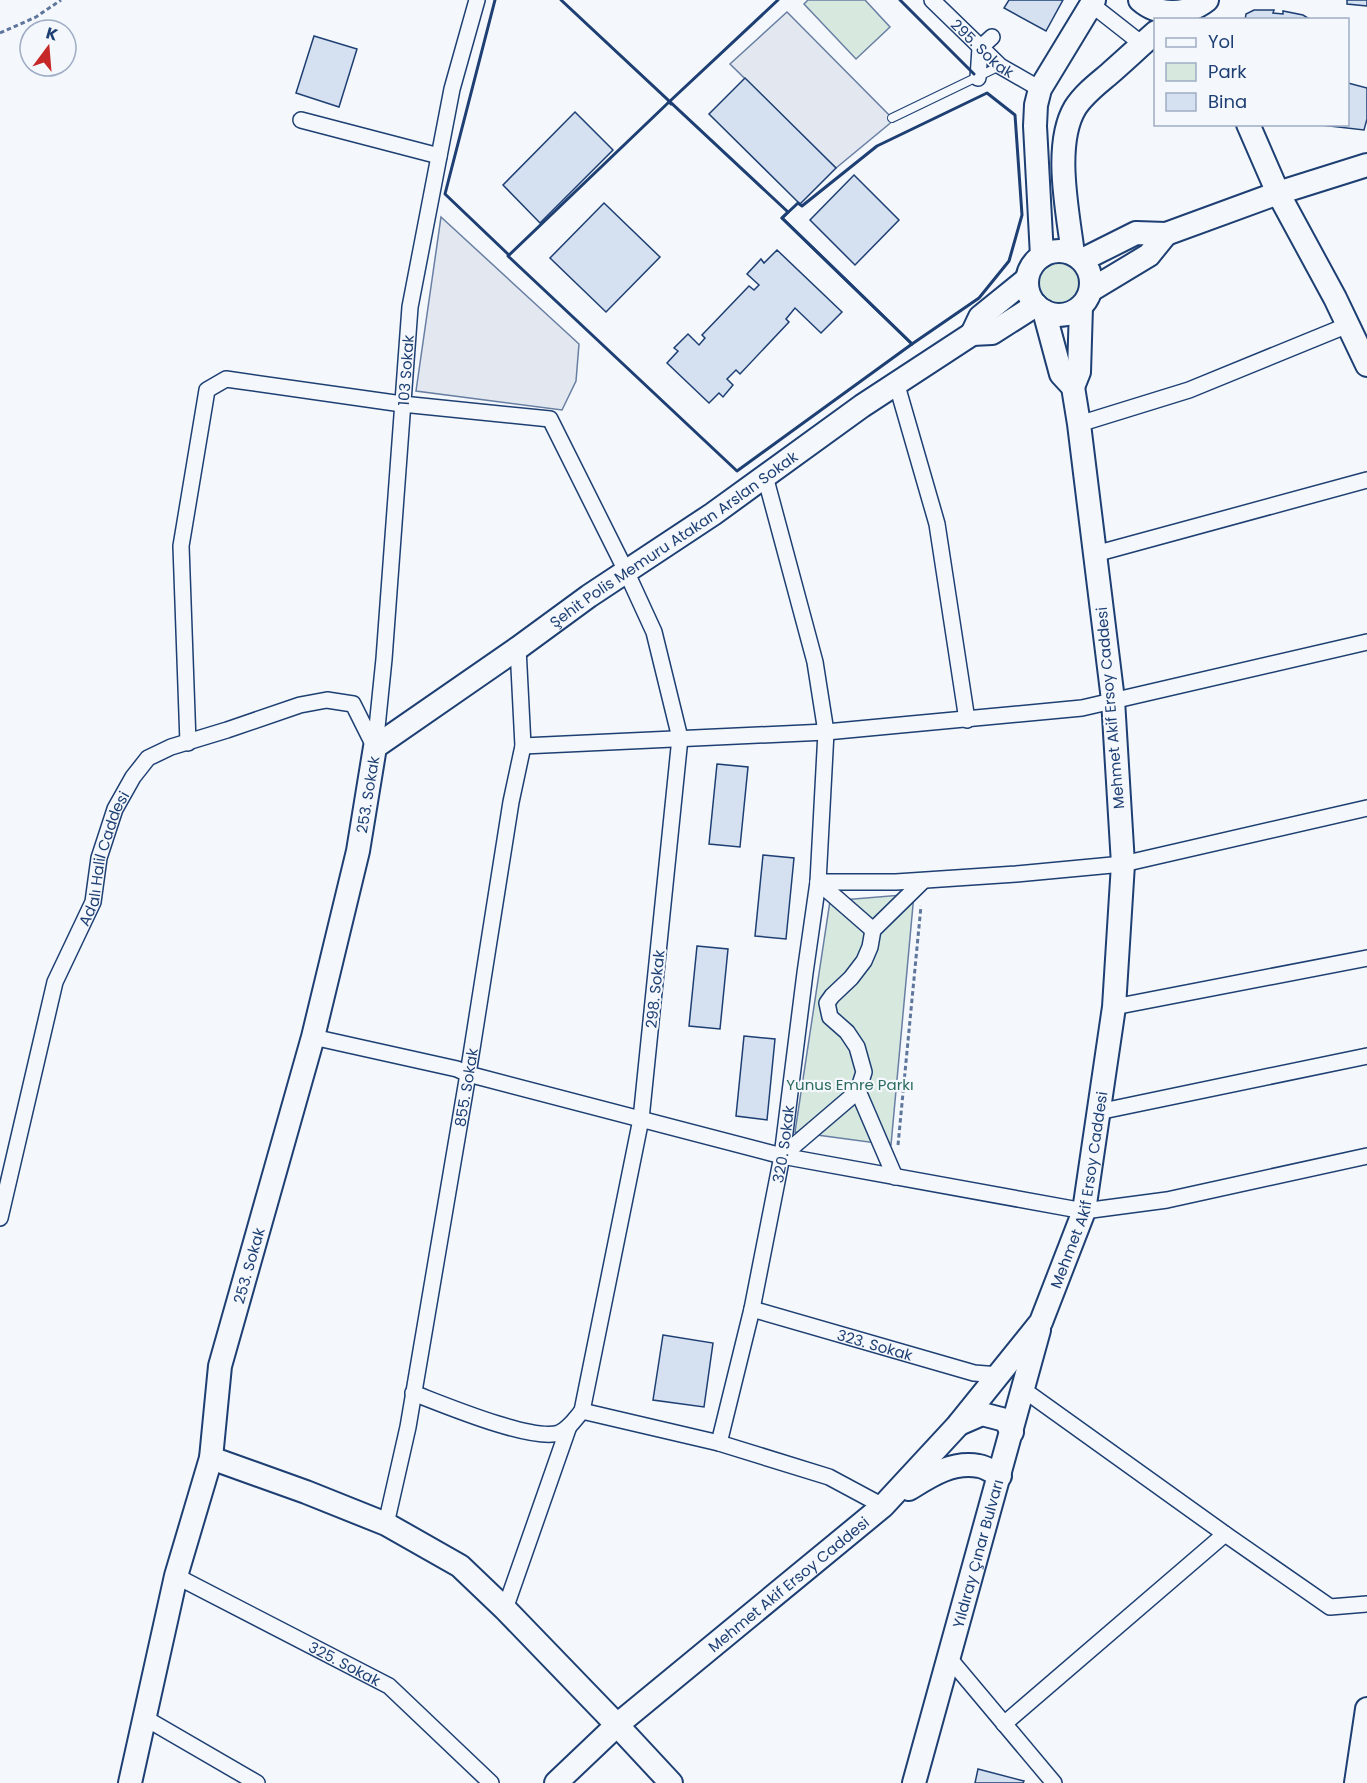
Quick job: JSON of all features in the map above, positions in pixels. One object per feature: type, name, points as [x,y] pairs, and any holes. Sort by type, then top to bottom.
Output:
[{"type":"street","name":"103 Sokak","points":[[375,747],[384,659],[410,307],[452,89],[477,0]]},
{"type":"street","name":"295. Sokak","points":[[932,0],[986,43],[1000,66],[1040,89]]},
{"type":"street","points":[[1140,0],[1172,16],[1203,9]]},
{"type":"street","points":[[1042,256],[1035,126],[1036,105],[1040,89],[1092,2],[1149,38],[1090,91],[1076,108],[1068,125],[1064,154],[1064,178],[1077,257]]},
{"type":"street","points":[[978,78],[986,43]]},
{"type":"street","points":[[302,120],[439,156]]},
{"type":"street","points":[[1249,126],[1278,194],[1357,335],[1367,365]]},
{"type":"street","points":[[1077,257],[1136,233],[1166,234],[1367,165]]},
{"type":"street","points":[[1027,279],[980,317],[972,334],[992,333],[1040,308],[1063,315],[1073,312],[1086,298],[1149,255],[1166,234]]},
{"type":"street","points":[[1062,251],[1077,257],[1088,269],[1091,279],[1086,298],[1079,372],[1072,387],[1061,374],[1040,308],[1029,293],[1027,279],[1030,270],[1042,256],[1062,251]]},
{"type":"street","name":"Şehit Polis Memuru Atakan Arslan Sokak","points":[[375,747],[589,596],[713,514],[896,382],[972,334]]},
{"type":"street","points":[[1079,424],[1357,335]]},
{"type":"street","points":[[188,743],[181,546],[207,390],[226,379],[402,404]]},
{"type":"street","points":[[896,382],[937,524],[967,720]]},
{"type":"street","name":"Mehmet Akif Ersoy Caddesi","points":[[556,1783],[617,1725],[883,1506],[958,1425],[1041,1322],[1083,1210],[1114,1007],[1123,864],[1113,700],[1079,424],[1072,387]]},
{"type":"street","name":"298. Sokak","points":[[402,404],[550,418],[654,632],[680,738],[641,1119],[582,1411]]},
{"type":"street","name":"320. Sokak","points":[[719,1443],[752,1309],[782,1156],[818,882],[826,732],[815,662],[765,476]]},
{"type":"street","points":[[1095,554],[1367,480]]},
{"type":"street","points":[[523,746],[826,732],[1082,708],[1367,642]]},
{"type":"street","name":"855. Sokak","points":[[386,1524],[413,1393],[468,1074],[511,802],[523,746],[518,648]]},
{"type":"street","name":"Adalı Halil Caddesi","points":[[0,1218],[55,982],[93,902],[99,858],[115,809],[133,777],[148,758],[171,747],[300,705],[327,700],[353,704],[375,747]]},
{"type":"street","name":"253. Sokak","points":[[130,1783],[176,1576],[211,1458],[220,1366],[313,1037],[358,851],[375,747]]},
{"type":"street","points":[[818,882],[923,880],[1123,864],[1367,808]]},
{"type":"street","points":[[782,1156],[858,1091],[864,1072],[857,1047],[847,1032],[830,1017],[827,1004],[864,961],[870,947],[873,930],[923,880]]},
{"type":"street","points":[[818,882],[873,930]]},
{"type":"street","points":[[1114,1007],[1367,958]]},
{"type":"street","points":[[801,999],[827,1004]]},
{"type":"street","points":[[313,1037],[457,1070],[782,1156],[1083,1210],[1167,1200],[1367,1156]]},
{"type":"street","points":[[1098,1112],[1367,1056]]},
{"type":"street","points":[[858,1091],[895,1177]]},
{"type":"street","name":"323. Sokak","points":[[752,1309],[974,1373],[999,1375]]},
{"type":"street","name":"Yıldıray Çınar Bulvarı","points":[[914,1783],[1041,1322]]},
{"type":"street","points":[[1024,1390],[1330,1607],[1367,1604]]},
{"type":"street","points":[[413,1393],[460,1412],[542,1436],[560,1432],[569,1426],[582,1411],[719,1443],[829,1477],[883,1506],[934,1474],[957,1465],[980,1466],[1000,1476]]},
{"type":"street","points":[[958,1425],[982,1413],[1005,1420],[1012,1432]]},
{"type":"street","points":[[505,1609],[569,1426]]},
{"type":"street","points":[[211,1458],[386,1524],[460,1566],[505,1609],[671,1783]]},
{"type":"street","points":[[1004,1724],[1224,1534]]},
{"type":"street","name":"325. Sokak","points":[[176,1576],[389,1686],[491,1783]]},
{"type":"street","points":[[949,1658],[1054,1783]]},
{"type":"street","points":[[1359,1782],[1367,1709]]},
{"type":"street","points":[[145,1718],[257,1783]]},
{"type":"lane","points":[[892,118],[1000,66]]},
{"type":"path","points":[[0,33],[36,17],[61,0]]},
{"type":"path","points":[[895,1177],[923,880]]},
{"type":"green space","points":[[808,0],[865,0],[890,27],[856,59],[804,4]]},
{"type":"green space","points":[[1058,260],[1067,261],[1074,266],[1079,273],[1079,291],[1074,298],[1067,303],[1058,304],[1049,303],[1042,298],[1037,291],[1036,282],[1037,273],[1042,266],[1049,261]]},
{"type":"green space","name":"Yunus Emre Parkı","points":[[914,894],[891,1145],[795,1132],[830,901]]},
{"type":"shaded area","points":[[787,12],[894,120],[836,168],[730,64]]},
{"type":"shaded area","points":[[441,217],[579,344],[576,381],[562,410],[416,391]]},
{"type":"building","points":[[1009,0],[1063,0],[1046,31],[1004,8]]},
{"type":"building","points":[[1347,0],[1367,0],[1367,6],[1347,4]]},
{"type":"building","points":[[1254,10],[1274,10],[1273,13],[1283,14],[1283,11],[1308,18],[1245,18],[1246,14]]},
{"type":"building","points":[[314,36],[357,49],[339,107],[296,93]]},
{"type":"building","points":[[745,78],[836,168],[800,204],[709,114]]},
{"type":"building","points":[[1349,83],[1367,88],[1367,119],[1364,130],[1329,126],[1349,126]]},
{"type":"building","points":[[575,112],[613,150],[540,223],[503,185]]},
{"type":"building","points":[[854,175],[899,220],[855,265],[810,220]]},
{"type":"building","points":[[604,203],[660,257],[606,312],[550,258]]},
{"type":"building","points":[[777,250],[842,312],[821,333],[795,308],[786,319],[789,322],[740,374],[736,370],[727,379],[733,385],[723,397],[719,393],[709,403],[667,363],[678,351],[674,348],[688,334],[699,345],[705,338],[702,335],[749,286],[754,290],[759,285],[747,274],[761,259],[764,263]]},
{"type":"building","points":[[717,764],[748,767],[740,847],[709,844]]},
{"type":"building","points":[[763,855],[794,858],[786,939],[755,936]]},
{"type":"building","points":[[697,946],[728,949],[720,1029],[689,1026]]},
{"type":"building","points":[[744,1036],[775,1039],[767,1120],[736,1116]]},
{"type":"building","points":[[663,1335],[713,1343],[704,1407],[653,1400]]},
{"type":"building","points":[[978,1769],[1024,1781],[1023,1783],[975,1783]]},
{"type":"wall","points":[[495,0],[445,194],[509,255]]},
{"type":"wall","points":[[561,0],[788,212],[782,218],[912,344],[737,471],[508,256],[669,102]]},
{"type":"wall","points":[[671,104],[669,102],[778,0]]},
{"type":"wall","points":[[900,0],[974,74]]},
{"type":"wall","points":[[987,93],[1015,115],[1022,215],[1009,261],[979,298],[912,344],[782,218],[798,203],[802,206],[877,146],[987,93]]}]
